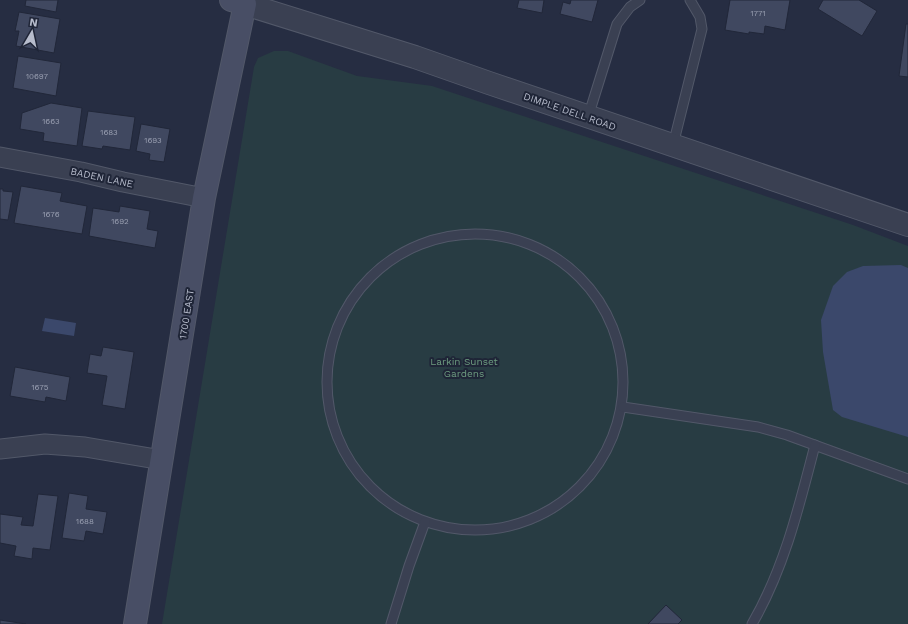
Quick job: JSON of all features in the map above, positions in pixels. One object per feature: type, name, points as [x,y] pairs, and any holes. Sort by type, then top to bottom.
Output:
[{"type":"main road","name":"1700 EAST","points":[[135,624],[204,198],[238,2]]},
{"type":"street","name":"DIMPLE DELL ROAD","points":[[238,2],[421,59],[908,226]]},
{"type":"street","name":"BADEN LANE","points":[[0,157],[81,172],[204,198]]},
{"type":"street","points":[[0,449],[45,444],[85,447],[162,460]]},
{"type":"lane","points":[[588,116],[617,24],[630,7],[640,0]]},
{"type":"lane","points":[[673,145],[702,29],[700,17],[690,0]]},
{"type":"lane","points":[[475,234],[511,237],[548,253],[579,274],[599,301],[613,326],[620,352],[624,381],[623,407],[612,439],[598,465],[587,481],[574,494],[553,509],[525,523],[496,530],[460,530],[425,522],[392,506],[371,489],[354,470],[339,439],[329,407],[327,380],[330,354],[341,320],[356,292],[371,275],[390,261],[421,244],[445,237],[475,234]]},
{"type":"lane","points":[[623,407],[758,427],[787,435],[908,479]]},
{"type":"lane","points":[[752,624],[789,541],[815,445]]},
{"type":"lane","points":[[391,624],[425,522]]},
{"type":"green space","name":"Larkin Sunset Gardens","points":[[274,51],[288,51],[357,76],[432,86],[853,225],[908,246],[908,624],[162,624],[254,67],[258,58]]},
{"type":"water","points":[[901,265],[908,268],[908,437],[842,417],[833,410],[823,352],[821,320],[833,286],[847,272],[863,266]]},
{"type":"water","points":[[45,318],[76,323],[74,336],[42,331]]},
{"type":"building","points":[[26,0],[58,0],[56,12],[25,6]]},
{"type":"building","points":[[519,0],[544,0],[542,13],[517,8]]},
{"type":"building","points":[[571,0],[598,0],[592,22],[560,14],[563,2],[570,4]]},
{"type":"building","points":[[730,0],[790,0],[785,30],[765,26],[764,34],[749,32],[749,34],[725,30]]},
{"type":"building","points":[[823,0],[859,0],[877,11],[862,36],[818,9]]},
{"type":"building","points":[[19,12],[60,19],[54,53],[16,46],[19,31],[15,31]]},
{"type":"building","points":[[906,24],[908,24],[908,77],[899,76]]},
{"type":"building","points":[[18,56],[61,63],[56,96],[13,88]]},
{"type":"building","points":[[51,103],[82,108],[77,146],[43,141],[44,133],[20,129],[22,113]]},
{"type":"building","points":[[88,111],[135,117],[130,150],[103,146],[102,149],[82,146]]},
{"type":"building","points":[[141,124],[170,129],[164,162],[149,160],[150,154],[136,151]]},
{"type":"building","points":[[21,186],[62,193],[60,201],[87,206],[82,234],[14,223]]},
{"type":"building","points":[[0,189],[3,189],[3,191],[13,192],[8,220],[0,219]]},
{"type":"building","points":[[120,206],[150,211],[147,229],[158,231],[155,248],[89,236],[93,208],[119,212]]},
{"type":"building","points":[[103,347],[134,352],[125,409],[102,405],[107,376],[87,373],[90,354],[101,356]]},
{"type":"building","points":[[15,367],[70,377],[66,401],[46,397],[45,402],[10,396]]},
{"type":"building","points":[[69,493],[88,496],[86,509],[107,512],[103,534],[86,531],[84,541],[62,538]]},
{"type":"building","points":[[38,494],[58,496],[50,550],[33,548],[32,559],[14,556],[16,546],[0,543],[0,514],[23,517],[21,525],[33,526]]},
{"type":"building","points":[[666,605],[682,620],[678,624],[648,624]]},
{"type":"building","points":[[0,620],[26,624],[0,624]]}]
